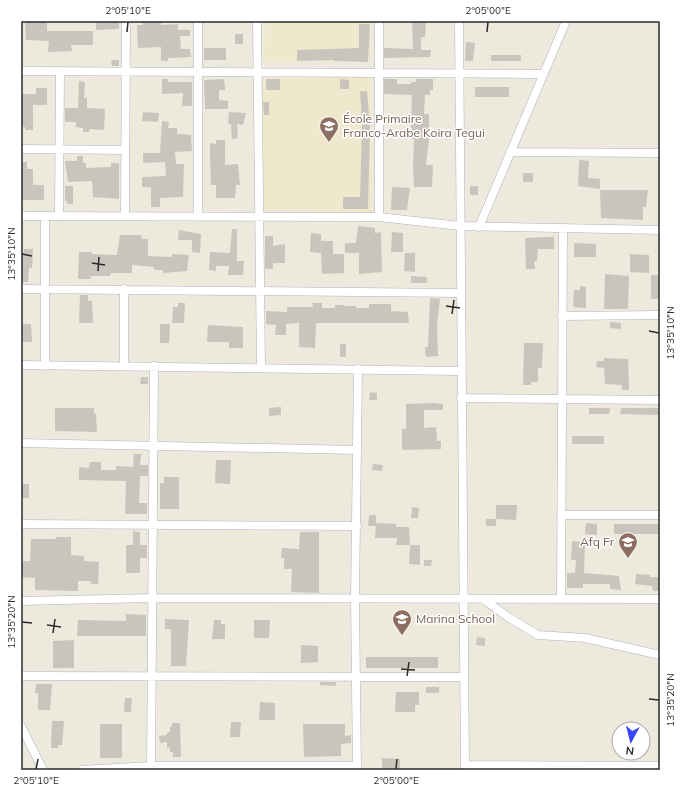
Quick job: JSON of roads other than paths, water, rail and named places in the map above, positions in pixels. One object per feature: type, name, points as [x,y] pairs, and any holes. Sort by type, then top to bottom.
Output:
[{"type":"street","points":[[125,216],[126,21]]},
{"type":"street","points":[[198,21],[198,216]]},
{"type":"street","points":[[257,21],[261,368]]},
{"type":"street","points":[[379,21],[379,217]]},
{"type":"street","points":[[459,21],[460,371],[465,767],[660,766]]},
{"type":"street","points":[[479,227],[566,21]]},
{"type":"street","points":[[21,71],[459,75],[543,74]]},
{"type":"street","points":[[59,216],[60,71]]},
{"type":"street","points":[[21,149],[126,150]]},
{"type":"street","points":[[510,152],[660,153]]},
{"type":"street","points":[[21,216],[379,217],[479,227],[660,230]]},
{"type":"street","points":[[45,216],[45,366]]},
{"type":"street","points":[[560,598],[563,228]]},
{"type":"street","points":[[21,289],[460,293]]},
{"type":"street","points":[[124,290],[124,366]]},
{"type":"street","points":[[562,316],[660,315]]},
{"type":"street","points":[[21,365],[460,371]]},
{"type":"street","points":[[151,768],[154,366]]},
{"type":"street","points":[[82,770],[151,768],[357,768],[355,599],[358,369]]},
{"type":"street","points":[[461,398],[660,400]]},
{"type":"street","points":[[21,443],[357,450]]},
{"type":"street","points":[[561,515],[660,515]]},
{"type":"street","points":[[21,524],[357,526]]},
{"type":"street","points":[[21,601],[152,598],[660,598]]},
{"type":"street","points":[[483,599],[538,636],[586,638],[660,654]]},
{"type":"street","points":[[21,676],[464,677]]},
{"type":"street","points":[[21,726],[43,770]]},
{"type":"place","name":"École Primaire Franco-Arabe Koira Tegui","points":[[329,143]]},
{"type":"place","name":"Afq Fr","points":[[628,559]]},
{"type":"place","name":"Marina School","points":[[402,636]]}]
